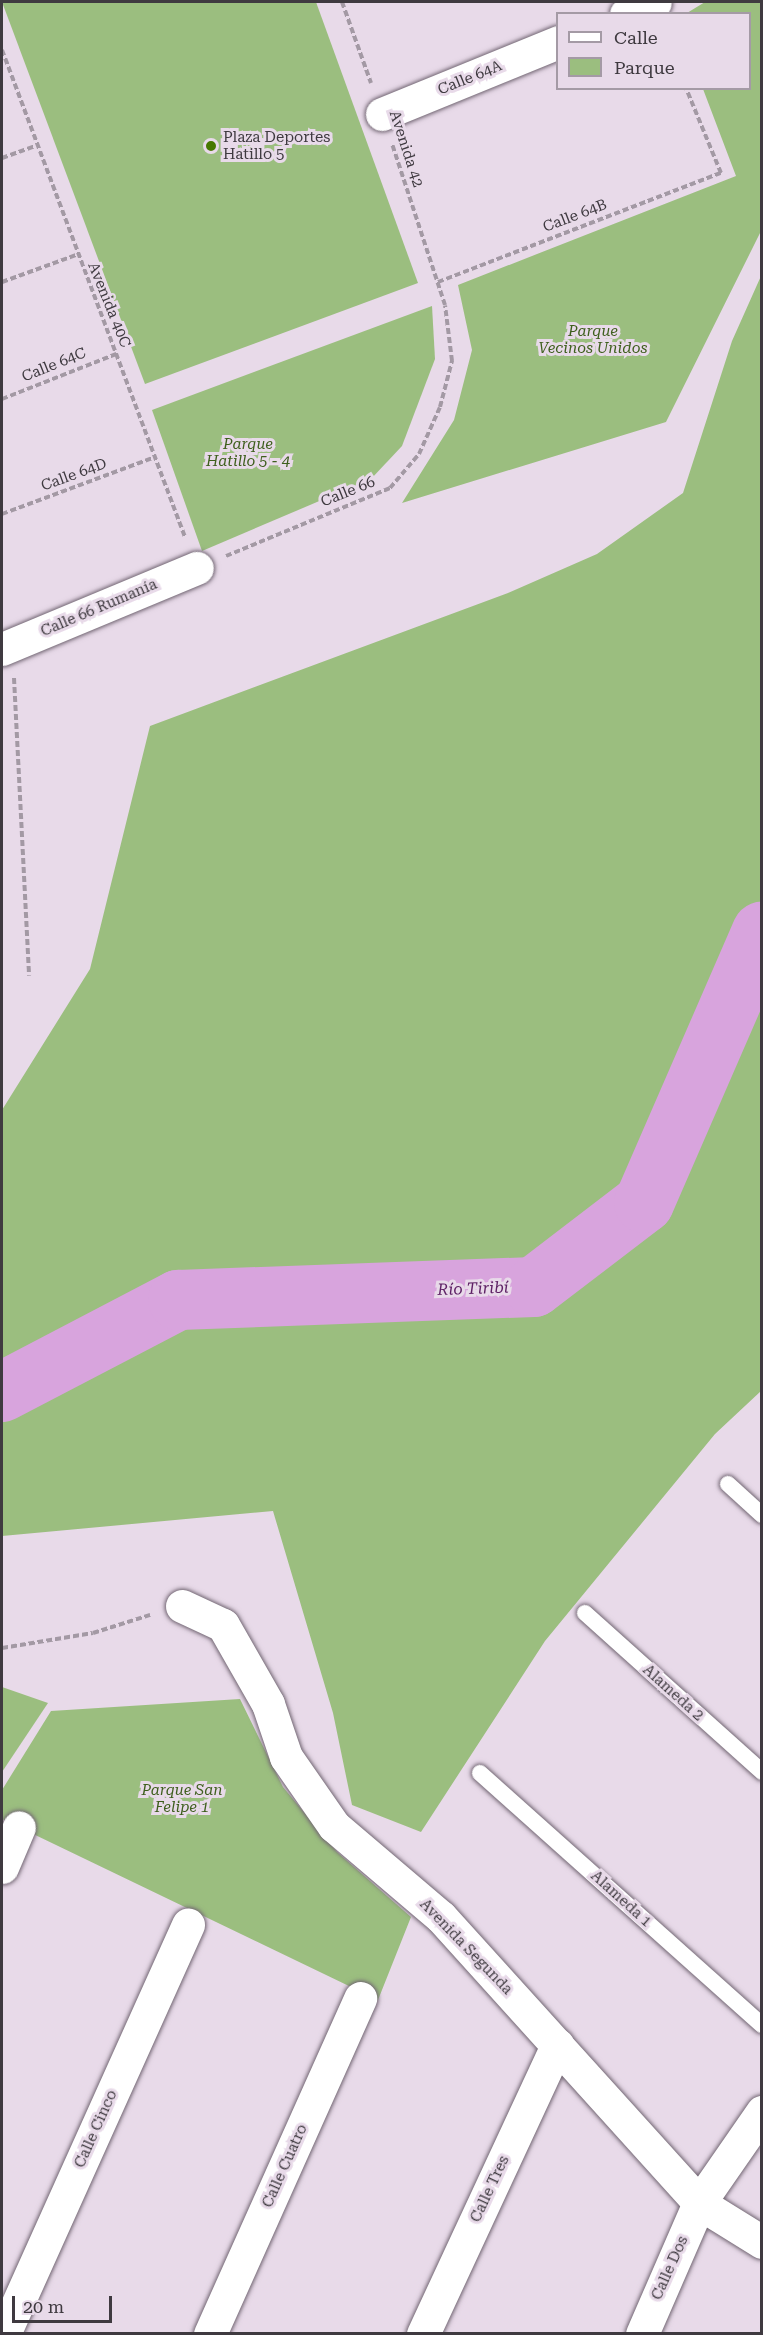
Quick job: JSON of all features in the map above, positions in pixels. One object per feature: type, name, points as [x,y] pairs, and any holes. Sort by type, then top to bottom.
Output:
[{"type":"street","points":[[631,12],[655,2]]},
{"type":"street","name":"Calle 64A","points":[[382,114],[556,43]]},
{"type":"street","name":"Calle 66 Rumanía","points":[[7,647],[197,568]]},
{"type":"street","name":"Avenida Segunda","points":[[182,1605],[223,1625],[268,1704],[286,1757],[334,1826],[441,1917],[699,2203],[762,2242]]},
{"type":"street","points":[[2,1867],[20,1827]]},
{"type":"street","name":"Calle Cinco","points":[[4,2334],[188,1924]]},
{"type":"street","name":"Calle Cuatro","points":[[210,2334],[360,1998]]},
{"type":"street","name":"Calle Tres","points":[[423,2334],[557,2045]]},
{"type":"street","name":"Calle Dos","points":[[642,2334],[699,2203],[762,2112]]},
{"type":"lane","points":[[728,1484],[762,1515]]},
{"type":"lane","name":"Alameda 2","points":[[585,1613],[762,1773]]},
{"type":"lane","name":"Alameda 1","points":[[480,1773],[762,2025]]},
{"type":"path","name":"Avenida 42","points":[[342,2],[382,114],[445,305]]},
{"type":"path","name":"Avenida 40C","points":[[2,50],[76,255],[197,568]]},
{"type":"path","name":"Calle 64B","points":[[438,282],[721,173],[687,90]]},
{"type":"path","points":[[2,158],[35,146]]},
{"type":"path","points":[[2,282],[76,255]]},
{"type":"path","name":"Calle 66","points":[[197,568],[390,488],[419,454],[440,407],[452,361],[445,305]]},
{"type":"path","name":"Calle 64C","points":[[2,399],[116,354]]},
{"type":"path","name":"Calle 64D","points":[[2,514],[155,457]]},
{"type":"path","points":[[7,647],[29,976]]},
{"type":"path","points":[[2,1648],[93,1633],[182,1605]]},
{"type":"green space","name":"Plaza Deportes Hatillo 5","points":[[2,2],[316,2],[418,283],[145,384]]},
{"type":"green space","name":"Parque Vecinos Unidos","points":[[705,2],[761,2],[761,231],[666,422],[402,503],[454,420],[472,350],[458,285],[736,176],[703,90],[751,90],[751,12],[689,12]]},
{"type":"green space","points":[[761,276],[761,1391],[715,1434],[545,1641],[421,1832],[352,1805],[333,1713],[273,1511],[2,1536],[2,1110],[90,969],[150,726],[508,593],[597,554],[683,493],[732,341]]},
{"type":"green space","name":"Parque Hatillo 5 - 4","points":[[432,306],[435,359],[402,446],[371,479],[202,551],[152,410]]},
{"type":"green space","points":[[2,1687],[48,1703],[2,1772]]},
{"type":"green space","name":"Parque San Felipe 1","points":[[240,1699],[283,1787],[337,1852],[411,1917],[378,2000],[2,1819],[2,1790],[51,1711]]},
{"type":"waterway","name":"Río Tiribí","points":[[2,1392],[178,1300],[534,1287],[644,1203],[762,932]]},
{"type":"place","name":"Plaza Deportes Hatillo 5","points":[[211,146]]}]
